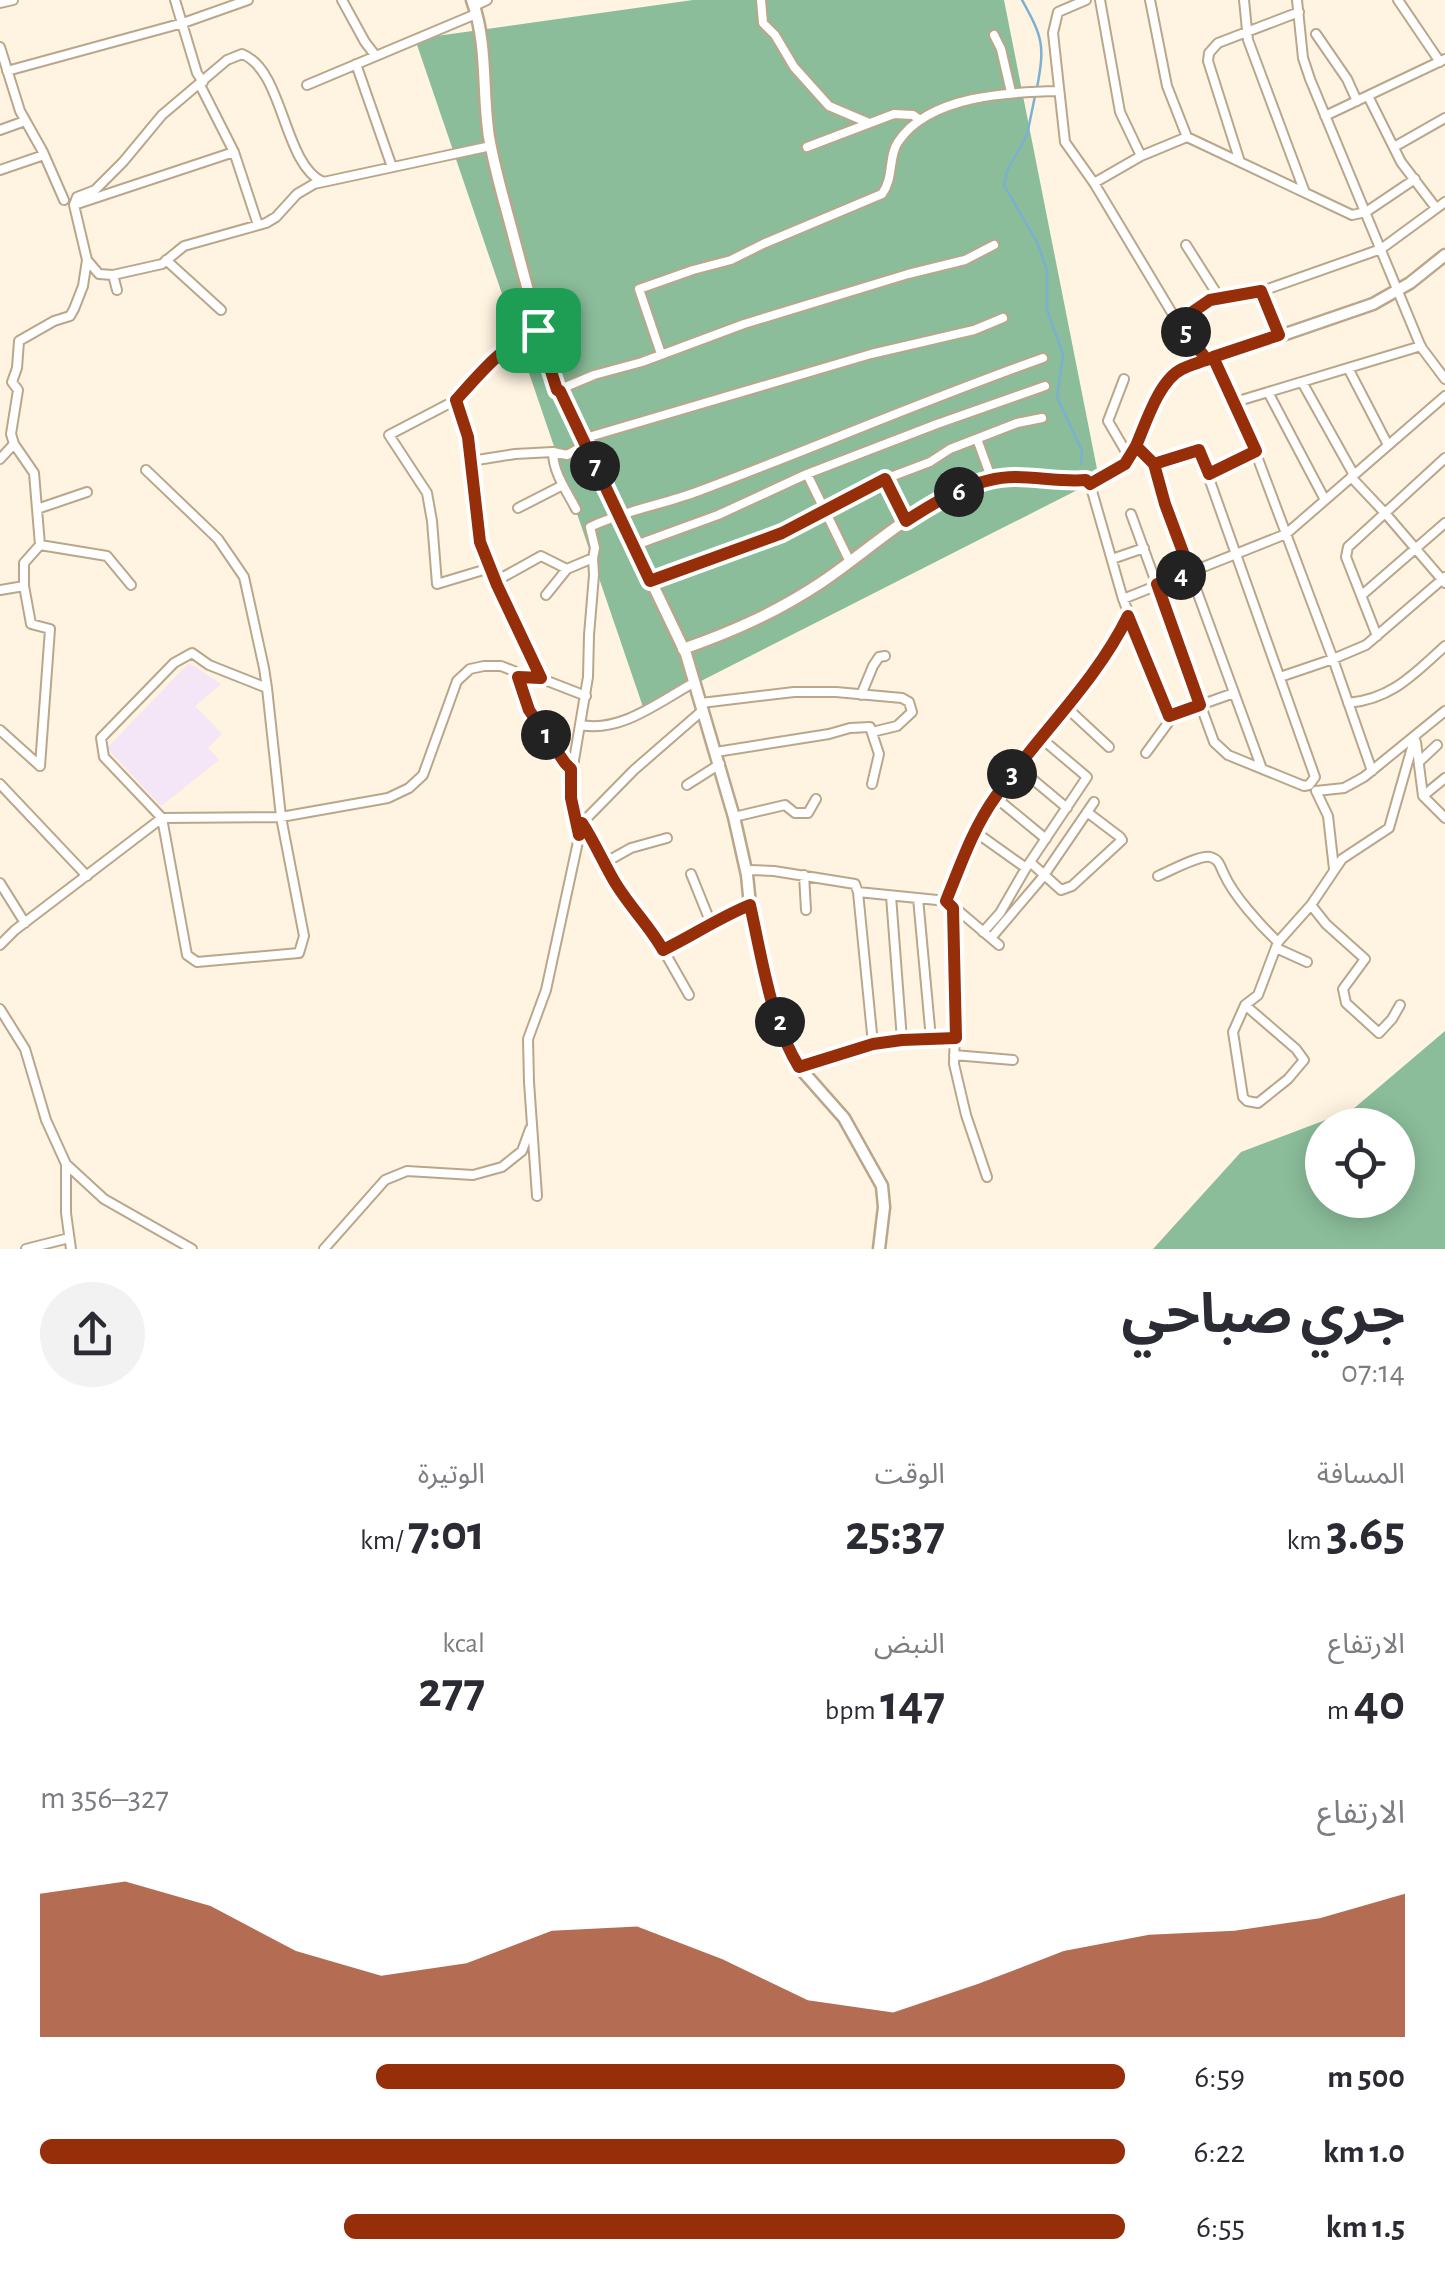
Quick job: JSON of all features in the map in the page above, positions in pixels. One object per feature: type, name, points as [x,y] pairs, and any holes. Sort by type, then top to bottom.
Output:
[{"type":"main road","points":[[474,6],[483,55],[491,146],[557,390],[683,649],[734,817],[750,905],[787,1044],[799,1067],[844,1118],[882,1186],[879,1249]]},
{"type":"main road","points":[[683,649],[751,623],[804,594],[906,521],[981,482],[1012,477],[1086,480],[1090,484],[1130,457],[1162,388],[1182,368],[1361,308],[1398,290],[1445,255]]},
{"type":"street","points":[[0,3],[13,0]]},
{"type":"street","points":[[176,0],[196,72],[234,152],[258,225]]},
{"type":"street","points":[[7,71],[183,23],[248,0]]},
{"type":"street","points":[[342,0],[375,55]]},
{"type":"street","points":[[307,84],[486,0]]},
{"type":"street","points":[[761,0],[763,23],[806,80],[829,106],[869,123]]},
{"type":"street","points":[[1086,0],[1058,12],[1053,33],[1065,142],[1178,322],[1210,359],[1234,402],[1256,451],[1372,771]]},
{"type":"street","points":[[1100,0],[1120,112],[1140,156]]},
{"type":"street","points":[[1150,0],[1167,86],[1187,136],[1352,214],[1366,212],[1415,180]]},
{"type":"street","points":[[1244,0],[1248,40],[1305,192]]},
{"type":"street","points":[[1297,0],[1304,58],[1325,116],[1420,346],[1445,378]]},
{"type":"street","points":[[1325,116],[1442,60],[1398,0]]},
{"type":"street","points":[[1240,162],[1208,61],[1209,52],[1218,43],[1299,12]]},
{"type":"street","points":[[1316,34],[1357,101]]},
{"type":"street","points":[[994,35],[1011,92]]},
{"type":"street","points":[[0,50],[25,122],[64,200]]},
{"type":"street","points":[[0,730],[40,766],[50,629],[30,624],[24,586],[24,563],[40,544],[34,473],[10,434],[18,390],[12,382],[19,341],[70,316],[74,310],[87,260],[74,205],[77,197],[94,190],[162,116],[230,58],[242,54],[250,57],[267,80],[307,170],[324,182]]},
{"type":"street","points":[[356,64],[392,168]]},
{"type":"street","points":[[661,354],[639,290],[731,260],[882,194],[888,186],[896,146],[920,120],[960,102],[1011,92],[1060,90]]},
{"type":"street","points":[[0,99],[14,94]]},
{"type":"street","points":[[1368,96],[1401,162],[1436,208]]},
{"type":"street","points":[[808,146],[894,114],[913,115],[920,120]]},
{"type":"street","points":[[1394,147],[1445,118]]},
{"type":"street","points":[[0,130],[25,122]]},
{"type":"street","points":[[1094,184],[1140,156],[1187,136]]},
{"type":"street","points":[[87,260],[99,274],[113,275],[162,264],[184,246],[271,221],[305,188],[491,146]]},
{"type":"street","points":[[74,205],[234,152]]},
{"type":"street","points":[[0,170],[44,155]]},
{"type":"street","points":[[1178,322],[1210,300],[1261,291],[1381,250],[1445,202]]},
{"type":"street","points":[[1186,245],[1219,297]]},
{"type":"street","points":[[557,390],[744,324],[965,260],[994,246]]},
{"type":"street","points":[[166,260],[221,310]]},
{"type":"street","points":[[113,275],[116,290]]},
{"type":"street","points":[[1261,291],[1279,335]]},
{"type":"street","points":[[471,461],[504,455],[566,455],[584,442],[871,354],[974,330],[1004,318]]},
{"type":"street","points":[[490,568],[437,584],[427,493],[389,436],[456,400],[500,353],[538,330]]},
{"type":"street","points":[[1234,402],[1420,346]]},
{"type":"street","points":[[579,835],[571,798],[571,769],[586,696],[595,548],[590,528],[618,514],[695,493],[967,384],[1043,358]]},
{"type":"street","points":[[1348,368],[1388,446]]},
{"type":"street","points":[[1124,378],[1108,421],[1130,457]]},
{"type":"street","points":[[1280,677],[1364,646],[1444,580],[1352,476],[1302,382]]},
{"type":"street","points":[[0,383],[14,383]]},
{"type":"street","points":[[633,546],[807,474],[1045,386]]},
{"type":"street","points":[[1268,392],[1325,500]]},
{"type":"street","points":[[1123,598],[1286,534],[1445,396]]},
{"type":"street","points":[[456,400],[468,437],[478,530],[490,568],[541,678]]},
{"type":"street","points":[[650,581],[761,542],[950,448],[1042,418]]},
{"type":"street","points":[[977,439],[992,480]]},
{"type":"street","points":[[0,459],[14,444]]},
{"type":"street","points":[[1136,446],[1154,464],[1262,769]]},
{"type":"street","points":[[1154,464],[1199,450],[1315,777],[1314,787],[1328,816],[1334,868]]},
{"type":"street","points":[[1209,474],[1256,451]]},
{"type":"street","points":[[554,452],[553,463],[576,510]]},
{"type":"street","points":[[1377,636],[1347,550],[1445,458]]},
{"type":"street","points":[[146,470],[218,540],[244,577],[264,668],[281,817],[304,936],[299,952],[197,962],[187,955],[162,818],[104,758],[101,738],[174,663],[192,653],[210,665],[266,688]]},
{"type":"street","points":[[807,474],[850,562]]},
{"type":"street","points":[[885,479],[906,521]]},
{"type":"street","points":[[1090,484],[1128,616],[1169,716],[1146,754]]},
{"type":"street","points":[[518,508],[563,486]]},
{"type":"street","points":[[37,510],[87,492]]},
{"type":"street","points":[[1131,514],[1216,745],[1228,755],[1306,786],[1344,788],[1372,771],[1445,711]]},
{"type":"street","points":[[1362,595],[1445,523]]},
{"type":"street","points":[[40,544],[107,556],[131,585]]},
{"type":"street","points":[[1112,559],[1144,548]]},
{"type":"street","points":[[496,582],[541,556],[566,569]]},
{"type":"street","points":[[546,594],[566,569],[592,558]]},
{"type":"street","points":[[0,590],[24,586]]},
{"type":"street","points":[[987,1177],[966,1116],[954,1055],[950,904],[974,831],[995,797],[1067,708],[1115,642],[1128,616]]},
{"type":"street","points":[[1348,703],[1372,700],[1390,692],[1445,646]]},
{"type":"street","points":[[861,695],[873,666],[885,656]]},
{"type":"street","points":[[0,945],[162,818],[281,817],[388,798],[409,788],[422,775],[457,681],[470,669],[501,666],[514,671],[529,710],[571,769]]},
{"type":"street","points":[[518,677],[541,678],[586,696]]},
{"type":"street","points":[[581,726],[601,728],[621,723],[694,682]]},
{"type":"street","points":[[538,1196],[528,1040],[546,990],[582,823],[702,706],[794,692],[902,698],[908,702],[912,712],[897,726],[872,732]]},
{"type":"street","points":[[1169,716],[1234,693]]},
{"type":"street","points":[[1067,708],[1109,748]]},
{"type":"street","points":[[687,784],[718,758],[850,728],[870,727],[879,754],[872,784]]},
{"type":"street","points":[[1415,737],[1423,796],[1445,818]]},
{"type":"street","points":[[1245,1004],[1304,1060],[1258,1103],[1243,1096],[1233,1032],[1245,1004],[1258,995],[1277,945],[1334,868],[1388,828],[1415,737]]},
{"type":"street","points":[[987,935],[1028,865],[1088,778],[1042,739]]},
{"type":"street","points":[[1419,762],[1437,745]]},
{"type":"street","points":[[1018,767],[1066,808]]},
{"type":"street","points":[[1423,796],[1445,778]]},
{"type":"street","points":[[0,784],[87,876]]},
{"type":"street","points":[[995,797],[1046,839]]},
{"type":"street","points":[[734,817],[785,804],[795,813],[808,813],[816,800]]},
{"type":"street","points":[[987,935],[1044,875],[1094,802]]},
{"type":"street","points":[[974,831],[1061,890],[1072,886],[1122,840],[1087,812]]},
{"type":"street","points":[[582,823],[613,880],[652,930],[690,995]]},
{"type":"street","points":[[606,862],[631,848],[667,838]]},
{"type":"street","points":[[1158,876],[1205,856],[1214,858],[1277,945],[1308,962]]},
{"type":"street","points":[[747,876],[750,870],[856,884],[873,1044]]},
{"type":"street","points":[[691,874],[712,926]]},
{"type":"street","points":[[804,875],[806,910]]},
{"type":"street","points":[[0,883],[25,923]]},
{"type":"street","points":[[858,892],[950,904],[998,945]]},
{"type":"street","points":[[891,896],[902,1040]]},
{"type":"street","points":[[918,898],[931,1039]]},
{"type":"street","points":[[663,950],[750,905]]},
{"type":"street","points":[[1310,905],[1365,959],[1343,989],[1346,1003],[1379,1033],[1400,1005]]},
{"type":"street","points":[[0,1010],[25,1049],[46,1120],[66,1164],[104,1198],[192,1249]]},
{"type":"street","points":[[799,1067],[873,1044],[956,1038]]},
{"type":"street","points":[[954,1055],[1014,1060]]},
{"type":"street","points":[[324,1249],[385,1180],[407,1172],[473,1175],[502,1167],[522,1151],[532,1125]]},
{"type":"street","points":[[66,1164],[71,1249]]},
{"type":"street","points":[[26,1249],[70,1238]]},
{"type":"shaded area","points":[[189,663],[221,684],[195,706],[222,734],[208,748],[219,760],[161,806],[107,748]]},
{"type":"green space","points":[[693,0],[1004,0],[1099,479],[644,710],[415,39]]},
{"type":"green space","points":[[1445,1031],[1445,1249],[1153,1249],[1241,1152],[1305,1128],[1305,1218],[1415,1218],[1415,1108],[1354,1108]]},
{"type":"waterway","points":[[1022,0],[1040,42],[1037,88]]},
{"type":"waterway","points":[[1035,96],[1027,135],[1007,171],[1004,185],[1038,244],[1047,270],[1047,309],[1063,355],[1057,397],[1082,451],[1081,464]]},
{"type":"route","points":[[538,330],[500,353],[456,400],[468,437],[480,542],[541,678],[518,677],[529,710],[571,769],[571,798],[579,835],[582,823],[613,880],[663,950],[750,905],[770,990],[787,1044],[799,1067],[873,1044],[956,1038],[953,908],[946,901],[974,831],[995,797],[1086,684],[1128,616],[1169,716],[1200,705],[1157,584],[1190,571],[1154,464],[1136,446],[1170,377],[1178,371],[1207,360],[1213,357],[1279,335],[1261,291],[1210,300],[1178,322],[1207,360],[1210,358],[1213,357],[1256,451],[1209,474],[1199,450],[1154,464],[1144,454],[1136,446],[1125,464],[1090,484],[1086,480],[1012,477],[981,482],[906,521],[885,479],[782,533],[650,581],[557,390],[538,330]]}]
